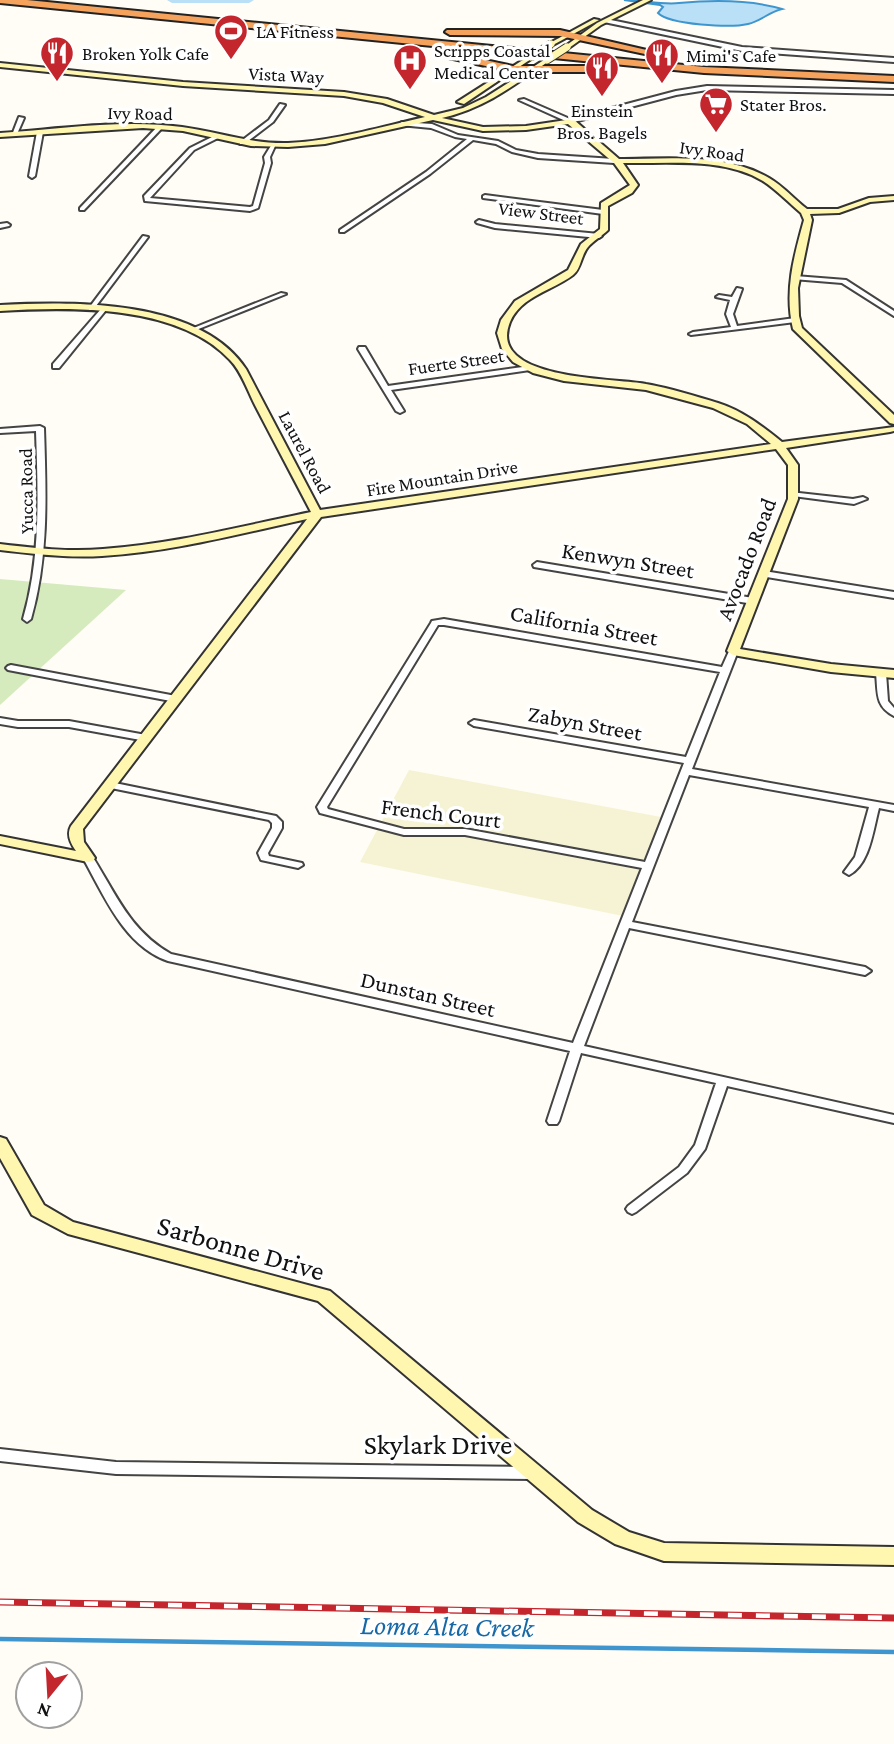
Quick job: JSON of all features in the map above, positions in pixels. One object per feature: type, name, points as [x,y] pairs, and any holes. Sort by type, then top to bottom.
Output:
[{"type":"highway","points":[[0,0],[706,65],[872,73]]},
{"type":"highway","points":[[49,0],[691,69],[829,78]]},
{"type":"highway","points":[[198,17],[423,31]]},
{"type":"highway","points":[[198,17],[405,47],[513,69],[649,70],[829,78],[894,76]]},
{"type":"highway","points":[[435,32],[568,34],[649,52],[692,58],[894,76]]},
{"type":"main road","points":[[432,117],[450,115],[480,103],[606,21],[648,0]]},
{"type":"main road","points":[[432,117],[474,96],[568,34],[598,19],[635,6]]},
{"type":"main road","name":"Vista Way","points":[[0,65],[155,82],[344,94],[384,101],[443,120],[492,130],[570,121]]},
{"type":"main road","name":"Ivy Road","points":[[0,135],[124,126],[160,127],[190,130],[242,143],[274,145],[325,142],[432,117]]},
{"type":"main road","name":"Vista Way","points":[[443,120],[457,127],[489,132],[544,130],[566,126],[570,121]]},
{"type":"main road","points":[[570,121],[610,153],[634,185],[629,191],[607,203],[603,212],[604,230],[599,236]]},
{"type":"main road","points":[[544,130],[585,133]]},
{"type":"main road","name":"Ivy Road","points":[[614,161],[706,162],[745,171],[768,180],[805,212]]},
{"type":"main road","points":[[893,426],[804,337],[795,320],[795,278],[808,220],[805,212],[839,211],[869,200],[894,198]]},
{"type":"main road","name":"Avocado Road","points":[[599,236],[584,246],[572,272],[518,303],[506,320],[502,333],[505,347],[516,360],[530,368],[564,378],[646,387],[717,405],[751,422],[778,444],[793,465],[793,494],[733,651]]},
{"type":"main road","name":"Laurel Road","points":[[0,308],[90,309],[152,317],[194,329],[222,346],[234,358],[317,514],[76,829],[77,842],[88,858]]},
{"type":"main road","name":"Fire Mountain Drive","points":[[0,547],[42,552],[100,553],[159,547],[317,514],[893,426]]},
{"type":"main road","points":[[733,651],[831,668],[888,673]]},
{"type":"main road","points":[[0,840],[88,858]]},
{"type":"main road","name":"Sarbonne Drive","points":[[0,1143],[38,1210],[68,1227],[324,1296],[535,1473]]},
{"type":"main road","name":"Skylark Drive","points":[[535,1473],[602,1528],[641,1547],[664,1552],[894,1556]]},
{"type":"street","points":[[606,21],[742,50],[894,60]]},
{"type":"street","name":"Vista Way","points":[[570,121],[676,93],[707,88],[894,92]]},
{"type":"street","points":[[522,100],[570,121]]},
{"type":"street","points":[[242,143],[271,121],[282,105]]},
{"type":"street","points":[[14,134],[21,118]]},
{"type":"street","name":"Ivy Road","points":[[402,124],[432,126],[471,139],[498,143],[514,151],[551,158],[614,161]]},
{"type":"street","points":[[82,209],[160,127]]},
{"type":"street","points":[[32,176],[40,132]]},
{"type":"street","points":[[216,137],[192,149],[146,197],[147,200],[254,208],[269,151],[274,145]]},
{"type":"street","points":[[342,231],[428,173],[471,139]]},
{"type":"street","points":[[485,197],[603,212]]},
{"type":"street","name":"View Street","points":[[479,222],[492,223],[495,226],[599,236]]},
{"type":"street","points":[[90,309],[145,237]]},
{"type":"street","points":[[795,278],[844,281],[894,314]]},
{"type":"street","points":[[736,328],[729,321],[729,313],[739,289]]},
{"type":"street","points":[[194,329],[282,294]]},
{"type":"street","points":[[719,298],[734,299]]},
{"type":"street","points":[[56,366],[103,310]]},
{"type":"street","points":[[693,334],[795,320]]},
{"type":"street","points":[[362,349],[400,411]]},
{"type":"street","name":"Fuerte Street","points":[[387,388],[530,368]]},
{"type":"street","name":"Yucca Road","points":[[0,431],[40,428],[42,552]]},
{"type":"street","points":[[793,494],[854,502],[863,499]]},
{"type":"street","points":[[27,619],[37,590],[42,552]]},
{"type":"street","name":"Kenwyn Street","points":[[537,565],[753,601]]},
{"type":"street","points":[[764,574],[894,596]]},
{"type":"street","name":"California Street","points":[[435,623],[444,622],[726,670]]},
{"type":"street","name":"French Court","points":[[435,623],[322,807],[324,811],[404,832],[465,832],[648,866]]},
{"type":"street","name":"Avocado Road","points":[[554,1121],[577,1048],[733,651]]},
{"type":"street","points":[[11,668],[176,699]]},
{"type":"street","points":[[888,673],[883,702],[894,713]]},
{"type":"street","points":[[0,720],[18,724],[69,724],[146,738]]},
{"type":"street","name":"Zabyn Street","points":[[474,723],[894,808]]},
{"type":"street","points":[[110,785],[272,818],[277,822],[277,828],[263,853],[265,858],[298,865]]},
{"type":"street","points":[[849,872],[860,858],[875,805]]},
{"type":"street","name":"Dunstan Street","points":[[88,858],[131,930],[150,949],[168,957],[894,1119]]},
{"type":"street","points":[[625,924],[865,971]]},
{"type":"street","points":[[632,1209],[683,1170],[701,1146],[723,1080]]},
{"type":"street","name":"Skylark Drive","points":[[0,1455],[116,1468],[535,1473]]},
{"type":"shaded area","points":[[409,770],[661,817],[623,916],[360,862]]},
{"type":"green space","points":[[0,579],[126,590],[0,705]]},
{"type":"water","points":[[624,0],[666,3],[732,2],[782,9],[748,24],[715,25],[675,20],[658,13],[663,7],[660,5]]},
{"type":"waterway","points":[[172,0],[249,0]]},
{"type":"waterway","name":"Loma Alta Creek","points":[[0,1639],[894,1652]]},
{"type":"railway","points":[[0,1602],[894,1618]]},
{"type":"place","name":"LA Fitness","points":[[231,61]]},
{"type":"place","name":"Broken Yolk Cafe","points":[[57,83]]},
{"type":"place","name":"Mimi's Cafe","points":[[662,85]]},
{"type":"place","name":"Scripps Coastal Medical Center","points":[[410,91]]},
{"type":"place","name":"Einstein Bros. Bagels","points":[[602,98]]},
{"type":"place","name":"Stater Bros.","points":[[716,134]]}]
